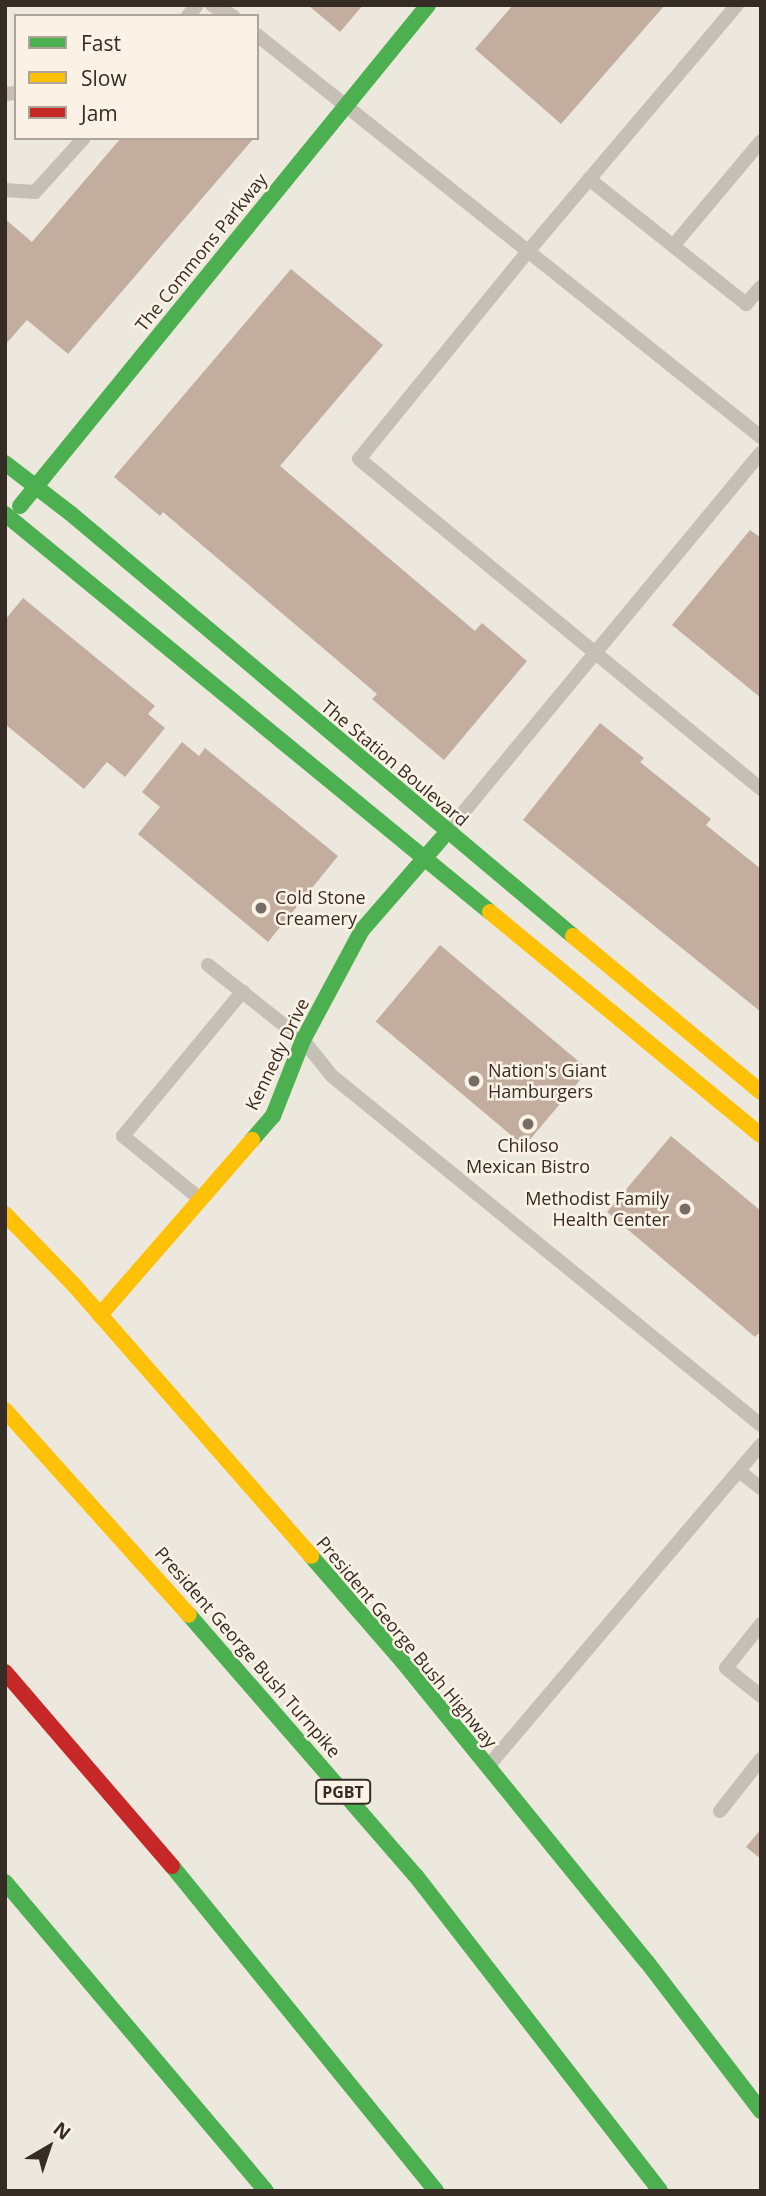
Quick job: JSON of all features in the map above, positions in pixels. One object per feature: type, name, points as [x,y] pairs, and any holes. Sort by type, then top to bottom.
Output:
[{"type":"main road","name":"The Commons Parkway","points":[[7,518],[36,487],[428,5]]},
{"type":"main road","name":"The Station Boulevard","points":[[5,463],[761,1092]]},
{"type":"main road","points":[[7,518],[761,1135]]},
{"type":"main road","name":"Kennedy Drive","points":[[100,1315],[273,1116],[303,1040],[362,930],[447,832]]},
{"type":"main road","name":"President George Bush Highway","points":[[5,1214],[100,1315],[403,1662],[647,1962],[761,2111]]},
{"type":"main road","name":"President George Bush Turnpike","points":[[5,1410],[141,1559],[416,1876],[660,2191]]},
{"type":"main road","points":[[5,1672],[213,1914],[436,2191]]},
{"type":"main road","points":[[5,1882],[267,2191]]},
{"type":"main road","points":[[647,1962],[704,2065]]},
{"type":"lane","points":[[212,5],[229,14]]},
{"type":"lane","points":[[737,5],[528,250],[359,459],[761,789]]},
{"type":"lane","points":[[259,37],[347,104],[761,437]]},
{"type":"lane","points":[[5,190],[36,192],[82,140]]},
{"type":"lane","points":[[673,246],[761,141]]},
{"type":"lane","points":[[589,179],[746,304],[761,287]]},
{"type":"lane","points":[[447,832],[593,652],[761,453]]},
{"type":"lane","points":[[208,964],[303,1040],[332,1076],[761,1425]]},
{"type":"lane","points":[[200,1199],[123,1136],[243,991]]},
{"type":"lane","points":[[488,1767],[761,1445]]},
{"type":"lane","points":[[739,1471],[761,1488]]},
{"type":"lane","points":[[761,1624],[726,1668],[761,1696]]},
{"type":"lane","points":[[720,1811],[761,1759]]},
{"type":"building","points":[[308,5],[363,5],[340,32]]},
{"type":"building","points":[[513,5],[665,5],[561,124],[475,49]]},
{"type":"building","points":[[119,140],[252,140],[68,354],[27,320],[5,345],[5,219],[32,242]]},
{"type":"building","points":[[291,269],[383,345],[280,466],[475,631],[482,623],[527,661],[444,760],[372,699],[377,694],[163,512],[160,516],[114,477]]},
{"type":"building","points":[[750,530],[761,538],[761,698],[672,625]]},
{"type":"building","points":[[23,598],[155,706],[148,714],[165,728],[125,777],[107,762],[84,789],[5,724],[5,620]]},
{"type":"building","points":[[600,723],[644,758],[640,762],[711,819],[706,825],[761,869],[761,1012],[523,820]]},
{"type":"building","points":[[182,742],[199,756],[205,748],[338,856],[268,942],[138,834],[160,807],[142,792]]},
{"type":"building","points":[[440,945],[589,1070],[524,1146],[376,1022]]},
{"type":"building","points":[[671,1136],[761,1211],[761,1331],[755,1337],[607,1212]]},
{"type":"building","points":[[761,1829],[761,1859],[746,1847]]},
{"type":"traffic: fast","points":[[20,506],[428,5]]},
{"type":"traffic: fast","points":[[5,463],[70,513],[573,936]]},
{"type":"traffic: fast","points":[[5,514],[490,912]]},
{"type":"traffic: fast","points":[[252,1140],[273,1116],[303,1040],[362,930],[441,839]]},
{"type":"traffic: fast","points":[[311,1556],[403,1662],[647,1962],[761,2111]]},
{"type":"traffic: fast","points":[[189,1615],[416,1876],[660,2191]]},
{"type":"traffic: fast","points":[[172,1866],[436,2191]]},
{"type":"traffic: fast","points":[[5,1882],[266,2191]]},
{"type":"traffic: slow","points":[[490,912],[761,1135]]},
{"type":"traffic: slow","points":[[573,936],[761,1092]]},
{"type":"traffic: slow","points":[[100,1315],[252,1140]]},
{"type":"traffic: slow","points":[[5,1214],[74,1285],[311,1556]]},
{"type":"traffic: slow","points":[[5,1410],[189,1615]]},
{"type":"traffic: jam","points":[[5,1672],[172,1866]]},
{"type":"place","name":"Cold Stone Creamery","points":[[261,908]]},
{"type":"place","name":"Nation's Giant Hamburgers","points":[[474,1081]]},
{"type":"place","name":"Chiloso Mexican Bistro","points":[[528,1124]]},
{"type":"place","name":"Methodist Family Health Center","points":[[685,1209]]}]
